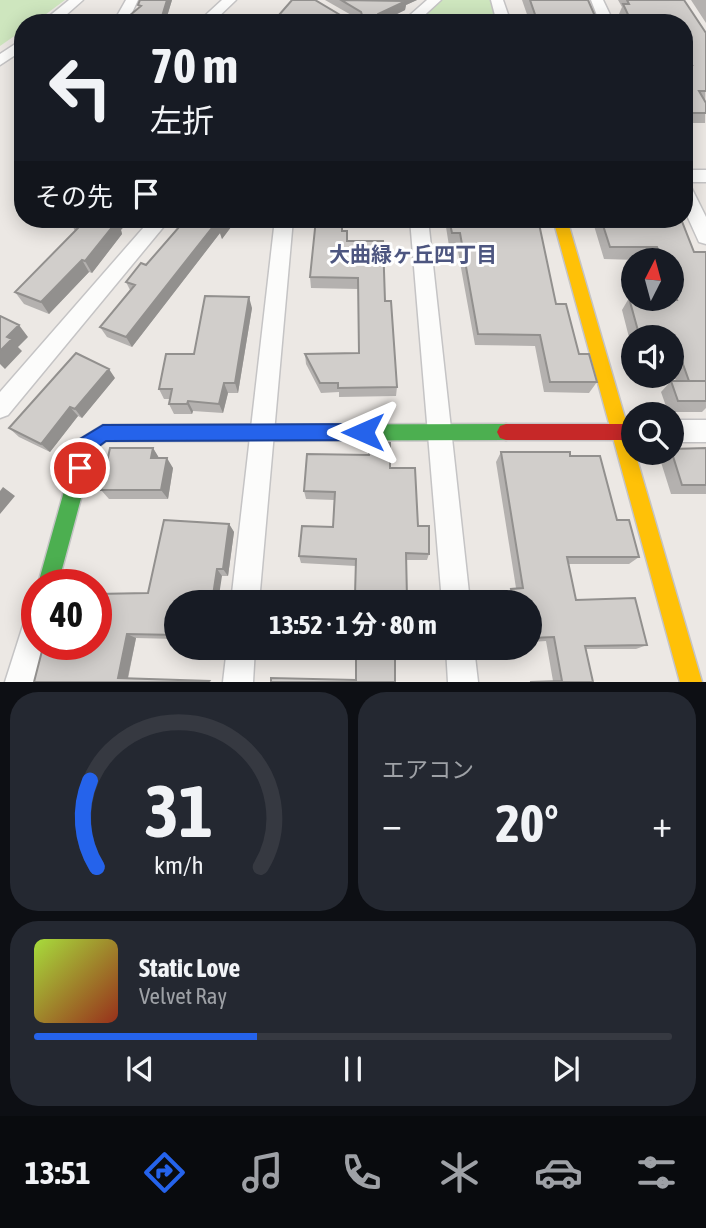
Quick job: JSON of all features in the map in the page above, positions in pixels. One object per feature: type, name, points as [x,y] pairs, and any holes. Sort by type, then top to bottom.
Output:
[{"type":"street","points":[[59,14],[77,0]]},
{"type":"street","points":[[214,14],[230,0]]},
{"type":"street","points":[[412,0],[430,4]]},
{"type":"street","points":[[0,61],[14,50]]},
{"type":"street","points":[[693,209],[706,237]]},
{"type":"street","points":[[0,408],[153,228]]},
{"type":"street","points":[[246,590],[283,228]]},
{"type":"street","points":[[420,228],[455,590]]},
{"type":"street","points":[[563,228],[621,413]]},
{"type":"street","points":[[684,431],[706,431]]},
{"type":"street","points":[[51,569],[86,445],[103,433],[621,432]]},
{"type":"street","points":[[635,465],[691,682]]},
{"type":"street","points":[[20,682],[26,660]]},
{"type":"street","points":[[238,682],[240,660]]},
{"type":"street","points":[[461,660],[463,682]]},
{"type":"green space","points":[[0,0],[65,0],[46,14],[14,14],[14,36],[0,46]]},
{"type":"green space","points":[[435,0],[497,0],[501,14],[419,14]]},
{"type":"building","points":[[140,0],[167,0],[163,14],[131,14],[141,6],[138,5]]},
{"type":"building","points":[[292,0],[315,0],[339,14],[280,14]]},
{"type":"building","points":[[341,0],[406,1],[378,14],[362,14]]},
{"type":"building","points":[[530,0],[588,0],[594,14],[535,14]]},
{"type":"building","points":[[627,0],[684,0],[706,33],[706,91],[699,91],[706,103],[706,113],[693,113],[693,14],[628,14],[623,4],[629,4]]},
{"type":"building","points":[[78,228],[111,228],[85,261],[82,260],[41,302],[15,292]]},
{"type":"building","points":[[178,228],[212,228],[126,337],[100,327],[135,285],[126,282],[141,263],[146,265]]},
{"type":"building","points":[[315,228],[342,228],[342,231],[347,231],[347,241],[383,241],[385,301],[391,301],[397,387],[338,388],[338,383],[320,383],[305,354],[359,353],[358,278],[310,277]]},
{"type":"building","points":[[451,228],[540,228],[556,304],[566,304],[579,354],[589,354],[597,382],[550,382],[540,335],[478,334],[460,233],[452,233]]},
{"type":"building","points":[[604,228],[685,228],[694,252],[706,252],[706,381],[689,381],[684,367],[684,325],[636,325],[633,312],[684,312],[684,248],[610,247]]},
{"type":"building","points":[[205,296],[249,297],[235,383],[224,383],[219,404],[188,401],[187,404],[169,404],[172,389],[159,389],[166,354],[194,354]]},
{"type":"building","points":[[0,316],[19,325],[7,337],[12,339],[0,351]]},
{"type":"building","points":[[76,353],[109,369],[75,409],[70,407],[41,444],[9,428]]},
{"type":"building","points":[[684,381],[706,381],[706,401],[678,401],[673,388],[684,388]]},
{"type":"building","points":[[370,442],[390,443],[390,468],[415,468],[418,526],[429,526],[429,554],[406,553],[407,590],[355,590],[356,559],[299,556],[302,526],[333,527],[335,492],[304,491],[307,454],[369,455]]},
{"type":"building","points":[[110,448],[153,448],[151,458],[167,458],[161,490],[101,490]]},
{"type":"building","points":[[706,448],[706,485],[682,485],[676,465],[684,465],[684,449]]},
{"type":"building","points":[[501,452],[570,452],[570,456],[600,456],[617,520],[629,520],[639,557],[567,557],[576,600],[635,598],[647,645],[585,646],[593,682],[530,682],[562,681],[554,637],[542,638],[542,590],[511,589],[523,588]]},
{"type":"building","points":[[164,520],[229,524],[223,569],[217,569],[214,590],[164,590],[164,635],[127,634],[118,678],[208,682],[34,682],[40,660],[112,660],[112,594],[148,593]]},
{"type":"building","points":[[356,660],[395,660],[395,682],[271,682],[271,678],[356,680]]},
{"type":"traffic: fast","points":[[52,569],[86,445],[103,433],[506,432]]},
{"type":"traffic: slow","points":[[563,228],[691,682]]},
{"type":"traffic: jam","points":[[506,432],[621,432]]},
{"type":"district","name":"大曲緑ヶ丘四丁目","points":[[413,255]]},
{"type":"route","points":[[80,468],[86,445],[103,433],[363,432]]}]
